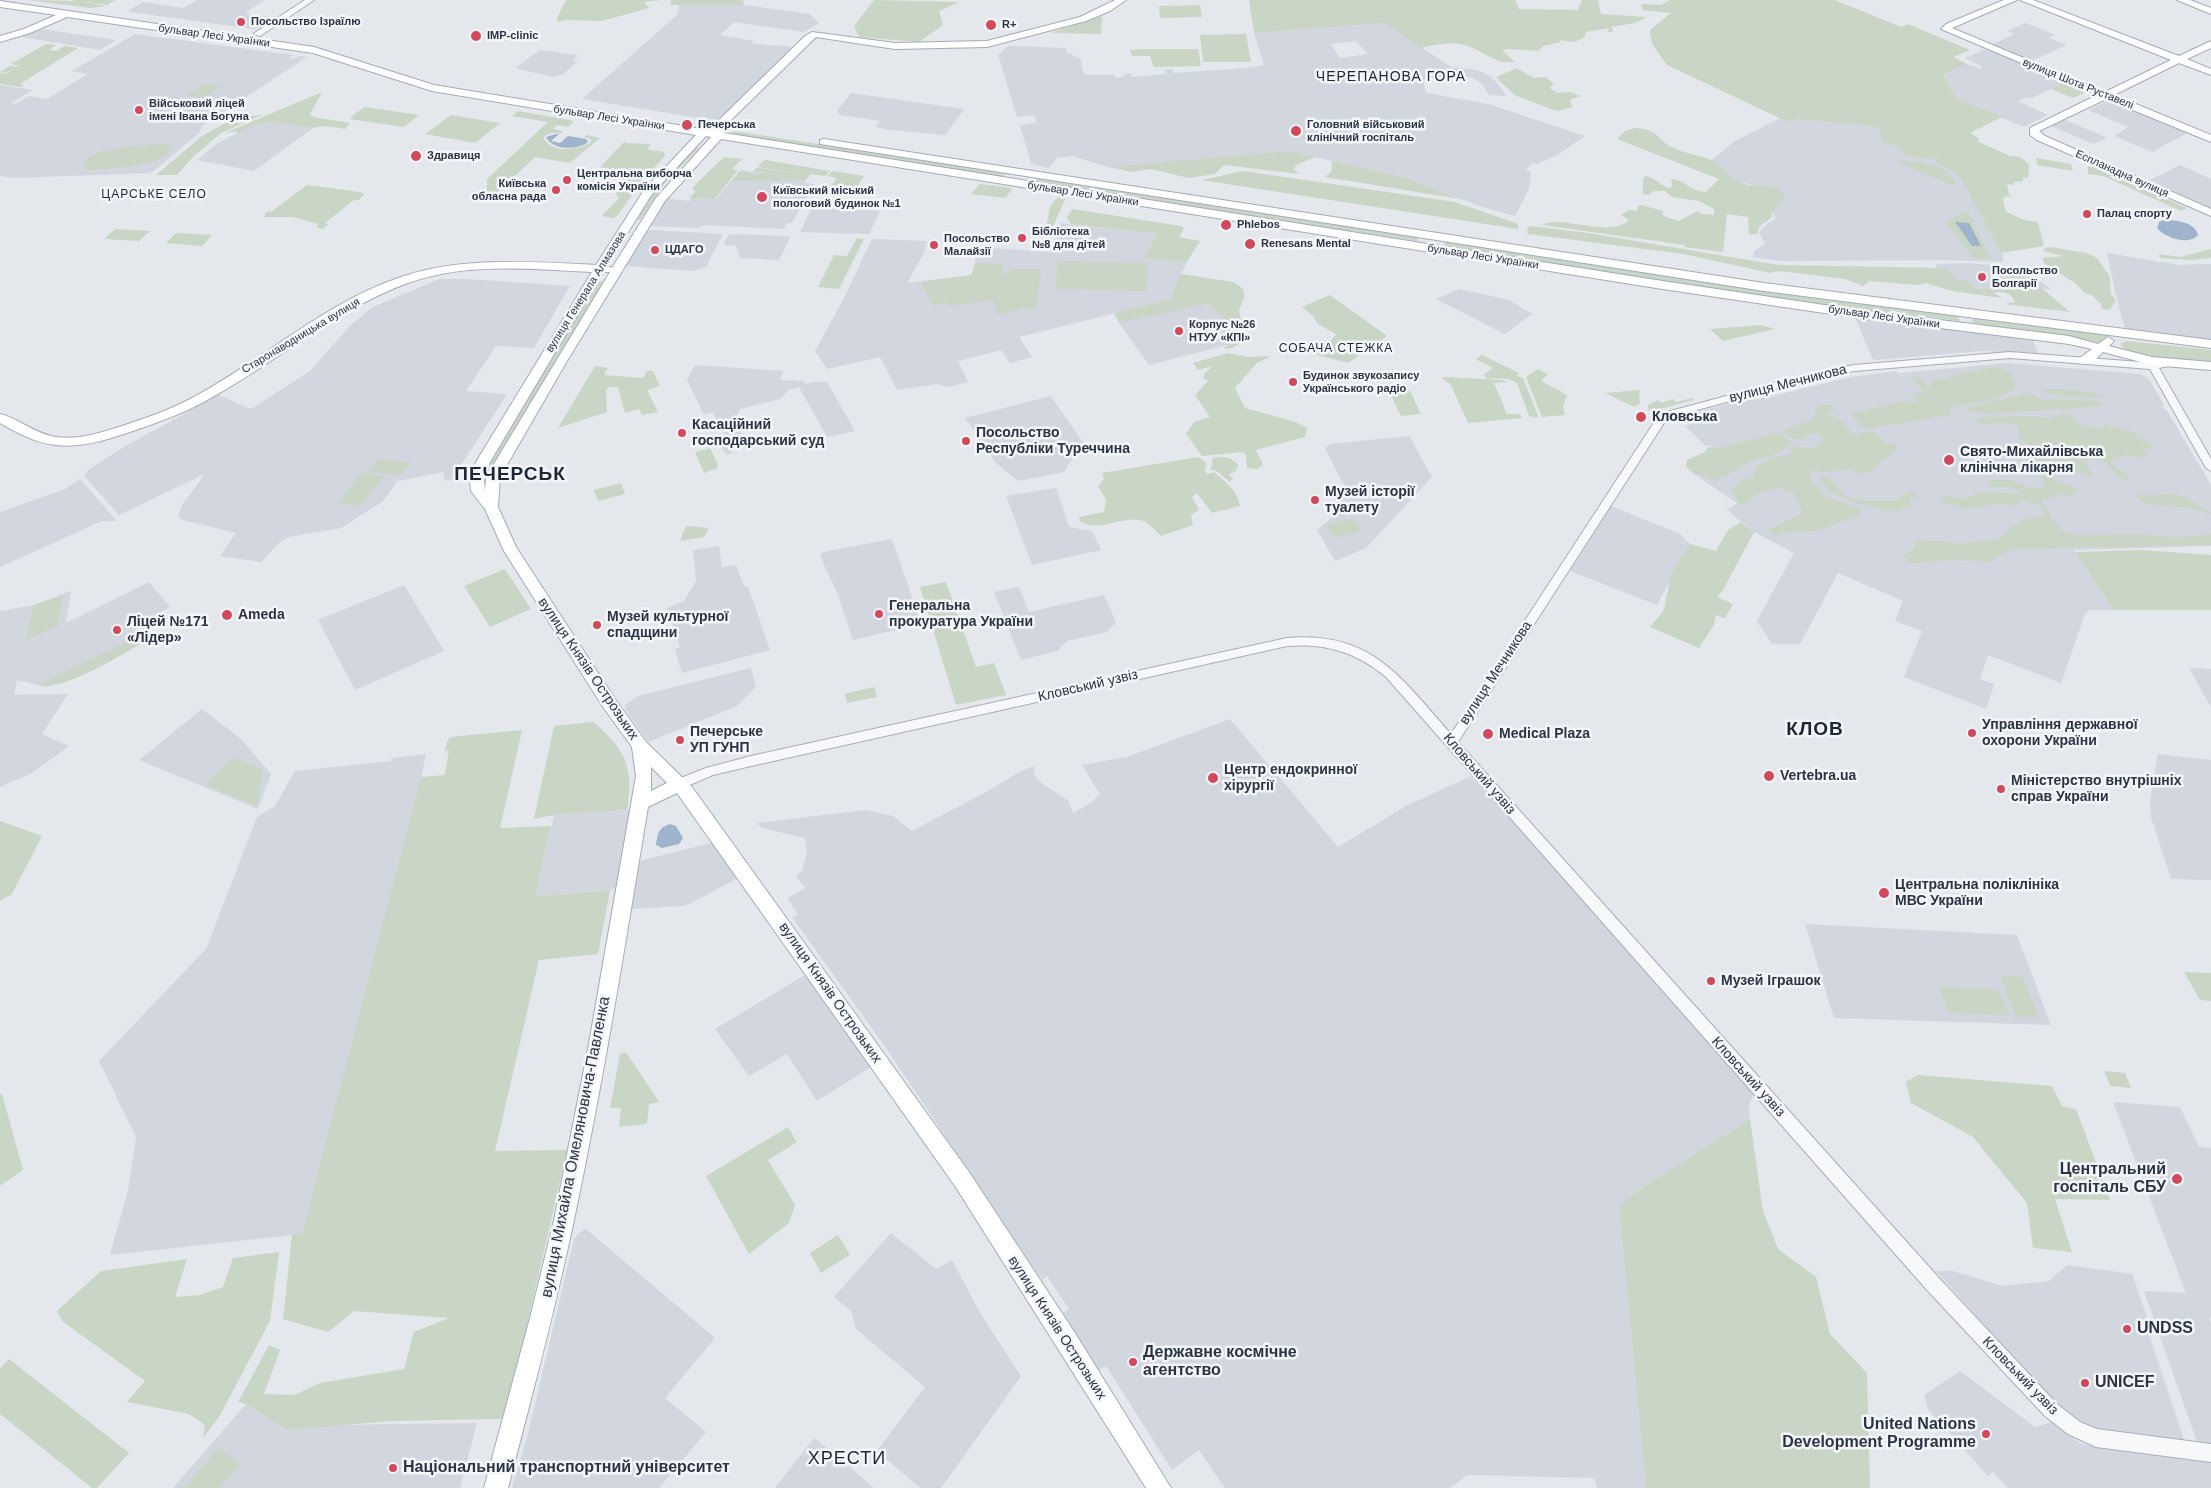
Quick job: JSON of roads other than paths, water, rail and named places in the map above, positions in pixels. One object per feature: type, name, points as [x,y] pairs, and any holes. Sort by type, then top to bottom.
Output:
[{"type":"main road","name":"вулиця Генерала Алмазова","points":[[502,462],[664,193],[720,127],[766,79],[815,34],[895,46],[987,44],[1083,19],[1101,12],[1121,0]]},
{"type":"main road","name":"вулиця Шота Руставелі","points":[[2012,0],[1949,26],[1946,29],[2211,138]]},
{"type":"main road","points":[[2025,0],[2211,70]]},
{"type":"main road","points":[[2182,0],[2211,11]]},
{"type":"main road","name":"бульвар Лесі Українки","points":[[6,2],[257,34],[336,47],[435,80],[1424,247],[1824,309],[2082,342],[2092,349],[2095,356]]},
{"type":"main road","name":"бульвар Лесі Українки","points":[[6,2],[63,15],[321,52],[432,88],[632,122],[703,133],[720,127],[1746,284],[2133,336],[2211,344]]},
{"type":"main road","points":[[0,39],[27,32],[63,15]]},
{"type":"main road","points":[[247,41],[257,34]]},
{"type":"main road","points":[[2104,95],[2211,44]]},
{"type":"main road","name":"Еспланадна вулиця","points":[[2104,95],[2035,128],[2034,133],[2041,138],[2211,213]]},
{"type":"main road","points":[[573,112],[585,109],[586,106],[584,104]]},
{"type":"main road","points":[[632,122],[628,120],[628,117],[641,114]]},
{"type":"main road","name":"вулиця Генерала Алмазова","points":[[483,462],[591,282],[648,192],[703,133]]},
{"type":"main road","points":[[1424,247],[1428,234]]},
{"type":"main road","name":"Старонаводницька вулиця","points":[[0,418],[43,439],[54,441],[75,441],[111,434],[166,415],[197,400],[327,319],[372,294],[404,281],[433,272],[474,267],[527,265],[617,270]]},
{"type":"main road","points":[[563,267],[581,272],[591,282]]},
{"type":"main road","points":[[1965,313],[1968,328]]},
{"type":"main road","points":[[2095,356],[2115,337],[2133,336]]},
{"type":"main road","points":[[2133,336],[2116,341],[2115,344],[2134,357]]},
{"type":"main road","points":[[2095,356],[2134,357],[2170,363],[2211,366]]},
{"type":"main road","name":"вулиця Мечникова","points":[[2095,356],[2126,358],[2153,366]]},
{"type":"main road","points":[[2153,366],[2211,371]]},
{"type":"main road","name":"вулиця Князів Острозьких","points":[[483,462],[478,475],[477,490],[480,498],[491,506]]},
{"type":"main road","name":"вулиця Князів Острозьких","points":[[502,462],[492,482],[491,506],[509,548],[527,577],[606,699],[640,746],[686,792],[962,1180],[1067,1341],[1158,1488]]},
{"type":"main road","name":"вулиця Михайла Омеляновича-Павленка","points":[[496,1488],[541,1318],[564,1220],[598,1048],[641,803],[644,776],[640,746]]},
{"type":"main road","points":[[641,803],[678,785]]},
{"type":"street","points":[[257,34],[310,0]]},
{"type":"street","name":"вулиця Мечникова","points":[[1452,742],[1660,421],[1667,415],[1805,378],[1854,368],[1993,355],[2095,356]]},
{"type":"street","name":"вулиця Мечникова","points":[[2153,366],[2170,363]]},
{"type":"street","points":[[2153,366],[2211,468]]},
{"type":"street","name":"Кловський узвіз","points":[[678,785],[710,771],[751,761],[1301,640],[1315,640],[1341,645],[1373,660],[1390,674],[1939,1291],[2029,1388],[2064,1421],[2096,1438],[2211,1453]]},
{"type":"water","points":[[559,134],[551,141],[560,143],[568,136],[586,139],[588,142],[578,147],[560,147],[549,142],[546,137]]},
{"type":"water","points":[[2164,220],[2179,221],[2189,225],[2193,227],[2198,235],[2189,240],[2171,238],[2157,228],[2159,222]]},
{"type":"water","points":[[1955,222],[1969,223],[1981,246],[1972,246]]},
{"type":"water","points":[[670,824],[676,826],[683,838],[679,844],[662,848],[656,845],[658,834],[663,827]]},
{"type":"place","name":"Посольство Ізраїлю","points":[[241,22]]},
{"type":"place","name":"R+","points":[[991,25]]},
{"type":"place","name":"IMP-clinic","points":[[476,36]]},
{"type":"place","name":"Військовий ліцей імені Івана Богуна","points":[[139,110]]},
{"type":"place","name":"Печерська","points":[[687,125]]},
{"type":"place","name":"Головний військовий клінічний госпіталь","points":[[1296,131]]},
{"type":"place","name":"Здравиця","points":[[416,156]]},
{"type":"place","name":"Центральна виборча комісія України","points":[[567,180]]},
{"type":"place","name":"Київська обласна рада","points":[[556,190]]},
{"type":"place","name":"Київський міський пологовий будинок №1","points":[[762,197]]},
{"type":"place","name":"Палац спорту","points":[[2087,214]]},
{"type":"place","name":"Phlebos","points":[[1226,225]]},
{"type":"place","name":"Бібліотека №8 для дітей","points":[[1022,238]]},
{"type":"place","name":"Renesans Mental","points":[[1250,244]]},
{"type":"place","name":"Посольство Малайзії","points":[[934,245]]},
{"type":"place","name":"ЦДАГО","points":[[655,250]]},
{"type":"place","name":"Посольство Болгарії","points":[[1982,277]]},
{"type":"place","name":"Корпус №26 НТУУ «КПІ»","points":[[1179,331]]},
{"type":"place","name":"Будинок звукозапису Українського радіо","points":[[1293,382]]},
{"type":"place","name":"Кловська","points":[[1641,417]]},
{"type":"place","name":"Касаційний господарський суд","points":[[682,433]]},
{"type":"place","name":"Посольство Республіки Туреччина","points":[[966,441]]},
{"type":"place","name":"Свято-Михайлівська клінічна лікарня","points":[[1949,460]]},
{"type":"place","name":"Музей історії туалету","points":[[1315,500]]},
{"type":"place","name":"Генеральна прокуратура України","points":[[879,614]]},
{"type":"place","name":"Ameda","points":[[227,615]]},
{"type":"place","name":"Музей культурної спадщини","points":[[597,625]]},
{"type":"place","name":"Ліцей №171 «Лідер»","points":[[117,630]]},
{"type":"place","name":"Управління державної охорони України","points":[[1972,733]]},
{"type":"place","name":"Medical Plaza","points":[[1488,734]]},
{"type":"place","name":"Печерське УП ГУНП","points":[[680,740]]},
{"type":"place","name":"Vertebra.ua","points":[[1769,776]]},
{"type":"place","name":"Центр ендокринної хірургії","points":[[1213,778]]},
{"type":"place","name":"Міністерство внутрішніх справ України","points":[[2001,789]]},
{"type":"place","name":"Центральна поліклініка МВС України","points":[[1884,893]]},
{"type":"place","name":"Музей Іграшок","points":[[1711,981]]},
{"type":"place","name":"Центральний госпіталь СБУ","points":[[2177,1179]]},
{"type":"place","name":"UNDSS","points":[[2127,1329]]},
{"type":"place","name":"Державне космічне агентство","points":[[1133,1362]]},
{"type":"place","name":"UNICEF","points":[[2085,1383]]},
{"type":"place","name":"United Nations Development Programme","points":[[1986,1434]]},
{"type":"place","name":"Національний транспортний університет","points":[[393,1468]]},
{"type":"district","name":"ЧЕРЕПАНОВА ГОРА","points":[[1391,77]]},
{"type":"district","name":"ЦАРСЬКЕ СЕЛО","points":[[154,195]]},
{"type":"district","name":"СОБАЧА СТЕЖКА","points":[[1336,349]]},
{"type":"district","name":"ПЕЧЕРСЬК","points":[[510,475]]},
{"type":"district","name":"КЛОВ","points":[[1815,730]]},
{"type":"district","name":"ХРЕСТИ","points":[[847,1459]]}]
